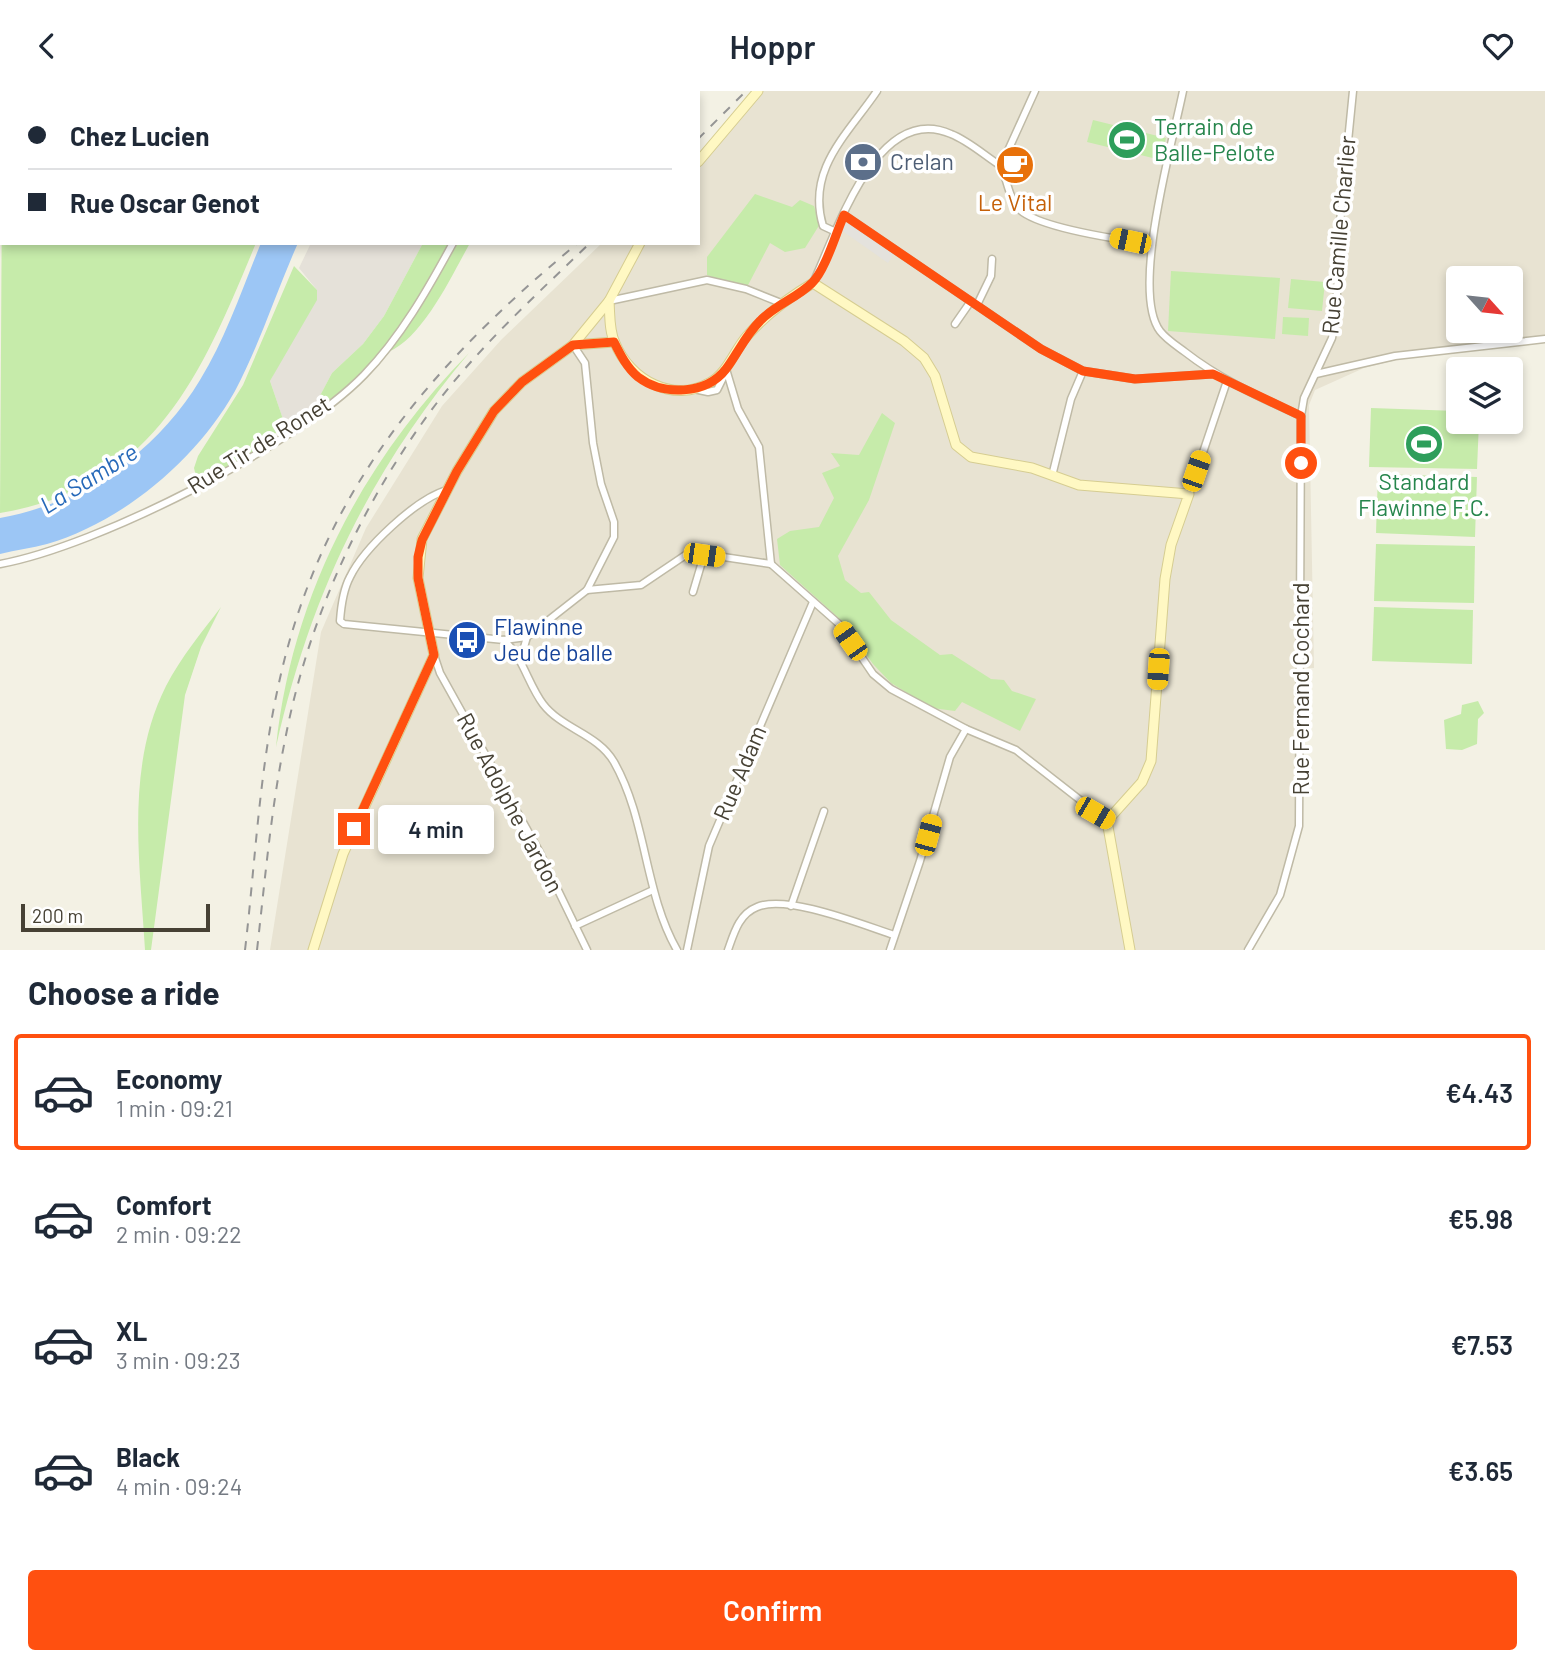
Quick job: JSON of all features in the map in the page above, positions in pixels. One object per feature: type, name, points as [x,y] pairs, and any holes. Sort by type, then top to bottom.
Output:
[{"type":"street","points":[[700,160],[758,91]]},
{"type":"street","points":[[836,232],[823,226],[816,197],[820,180],[832,154],[877,91]]},
{"type":"street","points":[[1001,166],[1035,91]]},
{"type":"street","points":[[1183,91],[1151,244],[1150,297],[1159,330],[1213,374],[1301,416]]},
{"type":"street","name":"Rue Camille Charlier","points":[[1301,416],[1304,398],[1332,338],[1336,317],[1340,222],[1353,91]]},
{"type":"street","points":[[609,301],[614,342],[637,376],[652,385],[671,390],[693,389],[711,382],[726,369],[745,338],[780,303],[813,283],[868,168],[889,145],[915,130],[950,133],[1001,166],[1012,198],[1020,210],[1029,215],[1056,225],[1151,244]]},
{"type":"street","points":[[844,215],[1041,349],[1083,371],[1135,379],[1213,374]]},
{"type":"street","name":"Rue Tir de Ronet","points":[[0,564],[58,549],[175,496],[245,459],[305,421],[349,388],[382,354],[430,286],[452,245]]},
{"type":"street","points":[[313,950],[343,854],[434,655],[432,632],[418,578],[418,557],[422,540],[494,411],[522,382],[573,345],[609,301],[639,245]]},
{"type":"street","points":[[955,324],[974,303],[991,276],[992,259]]},
{"type":"street","points":[[609,301],[707,280],[746,289],[780,303]]},
{"type":"street","points":[[813,283],[904,341],[923,358],[935,376],[950,431],[960,449],[985,461],[1032,468],[1079,485],[1189,494]]},
{"type":"street","points":[[1316,374],[1395,356],[1545,339]]},
{"type":"street","points":[[573,345],[614,342]]},
{"type":"street","points":[[447,491],[432,495],[402,518],[363,558],[349,578],[340,621],[344,624],[504,640],[527,637],[587,590],[614,537],[614,522],[601,484],[593,443],[585,363],[573,345]]},
{"type":"street","points":[[726,369],[744,424],[759,447],[771,564]]},
{"type":"street","points":[[1052,476],[1071,399],[1083,371]]},
{"type":"street","points":[[1107,821],[1142,782],[1151,761],[1165,579],[1171,545],[1227,381]]},
{"type":"street","name":"Rue Fernand Cochard","points":[[1248,950],[1280,895],[1300,826],[1301,416]]},
{"type":"street","points":[[587,590],[641,585],[690,552],[771,564],[839,624],[873,674],[891,689],[966,729],[1016,750],[1107,821],[1130,950]]},
{"type":"street","points":[[693,592],[704,555]]},
{"type":"street","name":"Rue Adam","points":[[687,950],[714,834],[813,602]]},
{"type":"street","points":[[520,661],[527,637]]},
{"type":"street","points":[[504,640],[520,661],[543,704],[556,716],[596,742],[612,759],[633,810],[653,890],[677,950]]},
{"type":"street","name":"Rue Adolphe Jardon","points":[[434,655],[440,673],[539,851],[587,950]]},
{"type":"street","points":[[890,950],[920,861],[950,757],[966,729]]},
{"type":"street","points":[[791,906],[824,811]]},
{"type":"street","points":[[575,926],[653,890]]},
{"type":"street","points":[[728,950],[738,924],[745,915],[769,904],[791,906],[894,935]]},
{"type":"shaded area","points":[[760,91],[1545,91],[1545,342],[1420,354],[1364,368],[1315,390],[1309,405],[1314,668],[1298,668],[1295,827],[1285,875],[1262,921],[1243,950],[270,950],[321,632],[366,528],[442,406],[501,340],[600,245],[700,245],[700,164]]},
{"type":"shaded area","points":[[851,223],[895,252],[888,263],[841,230],[845,224]]},
{"type":"shaded area","points":[[310,245],[422,245],[384,316],[363,344],[332,373],[314,407],[285,425],[270,381],[317,290],[299,268]]},
{"type":"green space","name":"Terrain de Balle-Pelote","points":[[1093,120],[1166,138],[1161,160],[1087,142]]},
{"type":"green space","points":[[755,194],[792,207],[800,200],[814,206],[820,224],[805,248],[785,252],[770,243],[746,289],[707,275],[707,257]]},
{"type":"green space","points":[[2,245],[255,245],[215,336],[192,379],[166,417],[135,450],[98,478],[54,499],[0,513]]},
{"type":"green space","points":[[422,245],[452,245],[430,286],[364,375],[323,408],[314,407],[332,373],[363,344],[384,316]]},
{"type":"green space","points":[[457,245],[469,245],[425,320],[401,345],[388,352],[413,319]]},
{"type":"green space","points":[[294,266],[317,290],[317,300],[270,381],[285,425],[245,459],[198,485],[194,468],[198,456],[243,385]]},
{"type":"green space","points":[[1171,271],[1280,278],[1275,339],[1168,331]]},
{"type":"green space","points":[[1291,279],[1325,282],[1322,311],[1288,308]]},
{"type":"green space","points":[[1283,317],[1309,318],[1308,336],[1282,334]]},
{"type":"green space","points":[[469,353],[401,444],[348,538],[306,638],[276,747],[298,636],[316,584],[339,533],[396,439]]},
{"type":"green space","name":"Standard Flawinne F.C.","points":[[1371,408],[1446,411],[1446,434],[1478,434],[1477,469],[1369,467]]},
{"type":"green space","points":[[882,413],[895,423],[869,500],[838,556],[845,580],[861,593],[869,592],[891,620],[940,655],[952,654],[991,679],[1004,680],[1012,691],[1036,699],[1020,731],[962,702],[955,711],[932,708],[891,683],[873,664],[842,621],[780,565],[777,539],[790,531],[819,527],[834,498],[822,473],[840,466],[831,453],[859,455]]},
{"type":"green space","points":[[1378,474],[1477,477],[1475,537],[1376,533]]},
{"type":"green space","points":[[1376,544],[1475,546],[1474,603],[1374,601]]},
{"type":"green space","points":[[221,607],[201,647],[185,695],[151,950],[145,950],[138,815],[145,749],[153,717],[166,686],[185,655]]},
{"type":"green space","points":[[1374,607],[1473,610],[1472,664],[1372,661]]},
{"type":"green space","points":[[1478,701],[1484,713],[1478,719],[1477,744],[1462,750],[1446,749],[1444,720],[1461,714],[1462,705]]},
{"type":"water","points":[[260,245],[297,245],[235,391],[219,416],[179,463],[130,504],[103,520],[47,544],[0,554],[0,518],[31,511],[88,487],[140,451],[162,430],[200,380],[233,313]]},
{"type":"railway","points":[[700,137],[746,91]]},
{"type":"railway","points":[[245,950],[262,788],[277,692],[295,622],[320,557],[350,497],[386,441],[427,388],[473,338],[576,245]]},
{"type":"railway","points":[[257,950],[272,818],[285,740],[308,650],[341,563],[384,481],[453,382],[529,301],[588,245]]},
{"type":"place","name":"Terrain de Balle-Pelote","points":[[1127,140]]},
{"type":"place","name":"Crelan","points":[[863,162]]},
{"type":"place","name":"Le Vital","points":[[1015,165]]},
{"type":"place","name":"Standard Flawinne F.C.","points":[[1424,444]]},
{"type":"place","name":"Flawinne Jeu de balle","points":[[467,640]]},
{"type":"route","points":[[354,829],[434,655],[432,632],[418,578],[418,557],[422,540],[457,471],[494,411],[522,382],[573,345],[597,341],[614,342],[637,376],[652,385],[671,390],[693,389],[711,382],[726,369],[735,351],[762,319],[782,302],[813,283],[844,215],[1041,349],[1083,371],[1135,379],[1213,374],[1301,416],[1301,463]]},
{"type":"water label","name":"La Sambre","points":[[89,479]]}]
